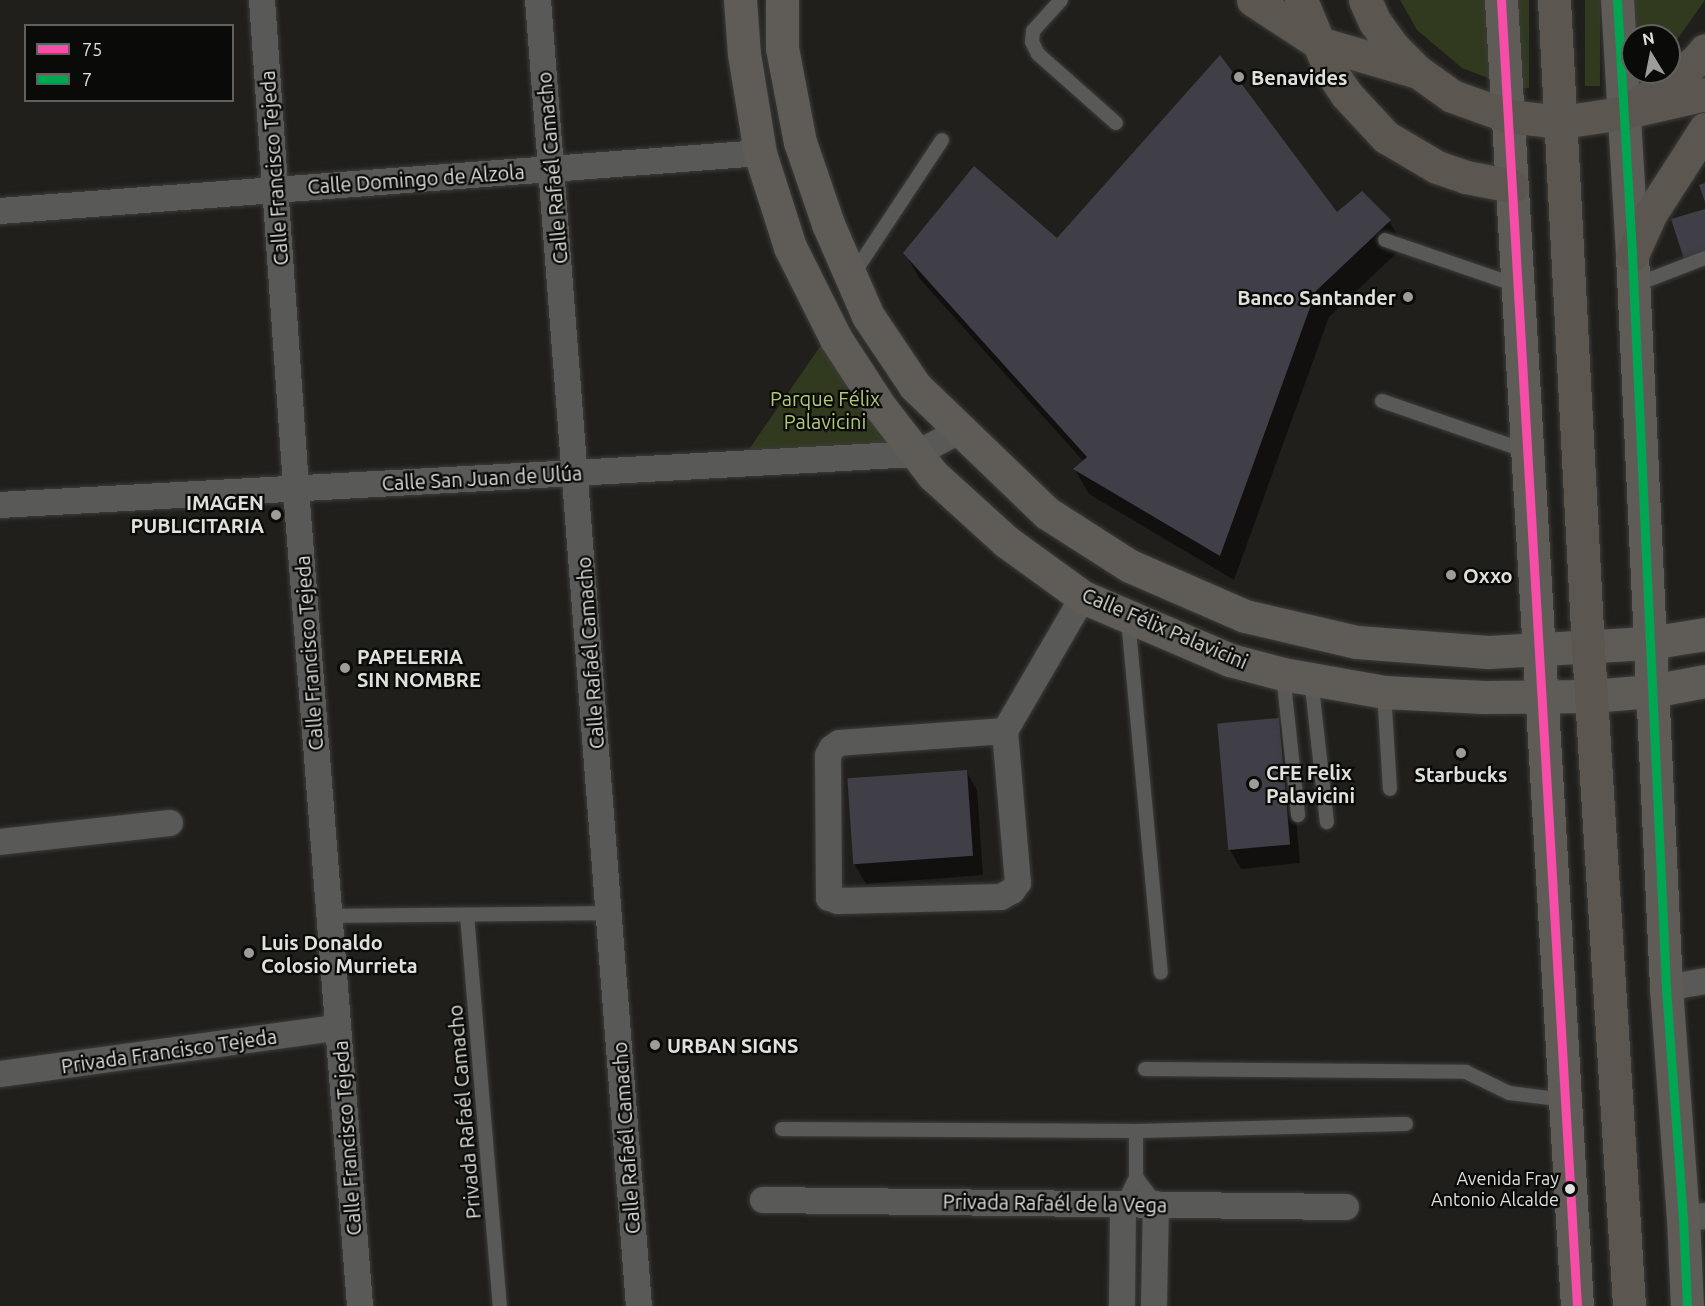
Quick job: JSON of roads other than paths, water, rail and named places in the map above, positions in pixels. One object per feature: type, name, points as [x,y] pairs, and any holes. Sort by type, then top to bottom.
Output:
[{"type":"main road","points":[[1253,0],[1318,42],[1417,72]]},
{"type":"main road","points":[[1301,0],[1330,69],[1346,94],[1386,138],[1437,167],[1466,177],[1512,186]]},
{"type":"main road","points":[[1365,0],[1375,22],[1417,72],[1452,96],[1508,116],[1561,122],[1623,113],[1705,94]]},
{"type":"main road","points":[[1554,0],[1588,648],[1629,1306]]},
{"type":"main road","points":[[1623,113],[1666,86],[1705,50]]},
{"type":"main road","points":[[1632,271],[1651,213],[1705,129]]},
{"type":"street","name":"Calle Francisco Tejeda","points":[[262,0],[296,489],[360,1306]]},
{"type":"street","name":"Calle Rafaél Camacho","points":[[538,0],[639,1306]]},
{"type":"street","name":"Calle Félix Palavicini","points":[[740,0],[744,54],[760,153],[790,248],[836,339],[881,408],[933,475],[1007,542],[1083,597],[1230,660],[1297,676],[1384,692],[1484,697],[1591,696],[1652,691],[1705,681]]},
{"type":"street","points":[[782,0],[782,48],[800,142],[828,224],[868,316],[915,386],[959,431],[1047,513],[1130,566],[1245,616],[1357,642],[1488,652],[1539,651],[1649,644],[1705,634]]},
{"type":"street","points":[[1502,0],[1577,1306]]},
{"type":"street","points":[[1617,0],[1666,988],[1694,1217],[1687,1306]]},
{"type":"street","name":"Calle Domingo de Alzola","points":[[0,212],[760,153]]},
{"type":"street","name":"Calle San Juan de Ulúa","points":[[0,505],[916,454],[959,431]]},
{"type":"street","points":[[1005,731],[839,743],[832,748],[828,756],[829,898],[838,901],[1001,897],[1012,891],[1018,883],[1005,731],[1083,597]]},
{"type":"street","points":[[0,842],[170,823]]},
{"type":"street","points":[[1666,988],[1705,981]]},
{"type":"street","name":"Privada Francisco Tejeda","points":[[0,1074],[338,1028]]},
{"type":"street","name":"Privada Rafaél de la Vega","points":[[763,1200],[1346,1208]]},
{"type":"street","points":[[1122,1306],[1123,1204]]},
{"type":"street","points":[[1154,1306],[1156,1204]]},
{"type":"lane","points":[[1061,0],[1033,31],[1032,42],[1038,54],[1116,123]]},
{"type":"lane","points":[[851,278],[942,140]]},
{"type":"lane","points":[[1385,240],[1518,285]]},
{"type":"lane","points":[[1632,271],[1705,258]]},
{"type":"lane","points":[[1382,401],[1528,452]]},
{"type":"lane","points":[[1128,617],[1161,972]]},
{"type":"lane","points":[[1297,676],[1298,815]]},
{"type":"lane","points":[[1297,676],[1327,822]]},
{"type":"lane","points":[[1384,692],[1390,789]]},
{"type":"lane","points":[[330,916],[610,914]]},
{"type":"lane","name":"Privada Rafaél Camacho","points":[[467,915],[500,1306]]},
{"type":"lane","points":[[1145,1069],[1466,1072],[1509,1093],[1565,1100]]},
{"type":"lane","points":[[782,1130],[1136,1131],[1406,1124]]},
{"type":"lane","points":[[1123,1204],[1136,1178],[1136,1131]]},
{"type":"lane","points":[[1136,1178],[1156,1204]]},
{"type":"place","name":"Benavides","points":[[1239,77]]},
{"type":"place","name":"Banco Santander","points":[[1408,297]]},
{"type":"place","name":"IMAGEN PUBLICITARIA","points":[[276,515]]},
{"type":"place","name":"Oxxo","points":[[1451,575]]},
{"type":"place","name":"PAPELERIA SIN NOMBRE","points":[[345,668]]},
{"type":"place","name":"Starbucks","points":[[1461,753]]},
{"type":"place","name":"CFE Felix Palavicini","points":[[1254,784]]},
{"type":"place","name":"Luis Donaldo Colosio Murrieta","points":[[249,953]]},
{"type":"place","name":"URBAN SIGNS","points":[[655,1045]]},
{"type":"place","name":"Avenida Fray Antonio Alcalde","points":[[1570,1189]]},
{"type":"park label","name":"Parque Félix Palavicini","points":[[825,410]]}]
